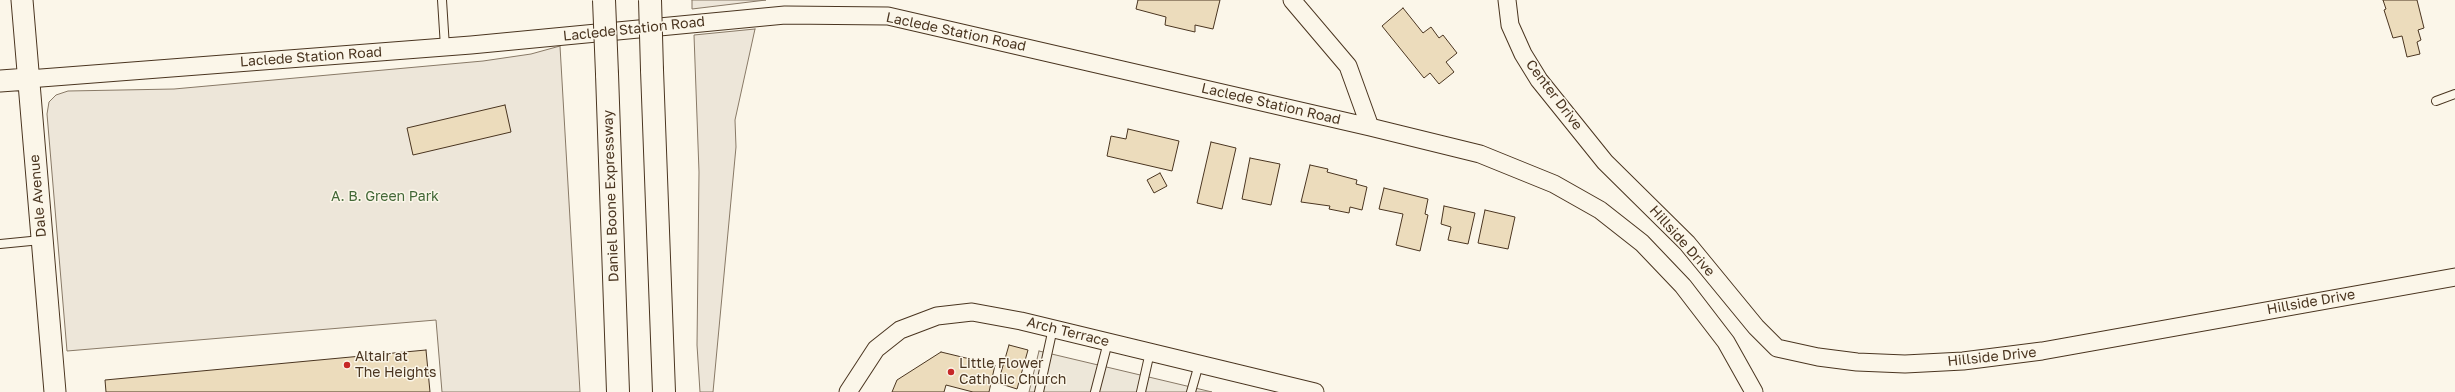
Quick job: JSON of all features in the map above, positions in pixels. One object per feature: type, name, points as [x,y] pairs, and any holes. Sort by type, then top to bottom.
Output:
[{"type":"highway","name":"Daniel Boone Expressway","points":[[604,0],[618,392]]},
{"type":"highway","points":[[650,0],[664,392]]},
{"type":"street","name":"Dale Avenue","points":[[22,0],[55,392]]},
{"type":"street","points":[[1292,0],[1348,66],[1370,126]]},
{"type":"street","name":"Center Drive","points":[[1507,0],[1510,25],[1523,54],[1539,80],[1605,162]]},
{"type":"street","name":"Laclede Station Road","points":[[0,81],[445,47],[785,15],[888,16],[1370,126],[1480,154],[1554,184],[1600,210],[1642,243],[1683,286],[1726,342],[1753,386],[1754,392]]},
{"type":"street","name":"Hillside Drive","points":[[1605,162],[1687,243],[1756,327],[1777,348],[1818,357],[1857,362],[1905,364],[1963,361],[2035,352],[2455,277]]},
{"type":"street","name":"Arch Terrace","points":[[848,392],[876,349],[900,330],[937,316],[972,312],[1053,328],[1315,392]]},
{"type":"lane","points":[[442,0],[445,47]]},
{"type":"lane","points":[[2436,101],[2455,94]]},
{"type":"lane","points":[[0,244],[42,240]]},
{"type":"lane","points":[[1039,392],[1053,328]]},
{"type":"lane","points":[[1095,392],[1108,342]]},
{"type":"lane","points":[[1140,392],[1150,352]]},
{"type":"lane","points":[[1192,392],[1199,364]]},
{"type":"green space","points":[[692,0],[766,0],[692,9]]},
{"type":"green space","points":[[755,29],[735,120],[736,147],[713,392],[700,392],[697,345],[699,172],[694,35]]},
{"type":"green space","name":"A. B. Green Park","points":[[560,46],[580,392],[442,392],[436,320],[67,351],[47,114],[49,102],[56,95],[68,91],[174,89],[483,61],[531,54]]},
{"type":"shaded area","points":[[1039,351],[1212,392],[1029,392]]},
{"type":"building","points":[[1138,0],[1220,0],[1213,29],[1195,25],[1195,32],[1165,25],[1166,17],[1136,9]]},
{"type":"building","points":[[2383,0],[2417,0],[2424,28],[2418,30],[2421,40],[2417,42],[2420,54],[2407,57],[2402,36],[2393,38],[2384,10],[2386,9]]},
{"type":"building","points":[[1403,8],[1423,33],[1431,27],[1439,38],[1443,35],[1457,53],[1446,62],[1454,72],[1439,84],[1430,73],[1424,78],[1382,26]]},
{"type":"building","points":[[505,105],[511,132],[413,155],[407,128]]},
{"type":"building","points":[[1128,129],[1179,141],[1172,171],[1107,156],[1111,136],[1126,139]]},
{"type":"building","points":[[1211,142],[1236,148],[1222,209],[1197,203]]},
{"type":"building","points":[[1250,158],[1280,164],[1271,205],[1242,199]]},
{"type":"building","points":[[1310,165],[1328,169],[1327,172],[1357,180],[1356,184],[1367,187],[1362,210],[1350,207],[1349,213],[1329,209],[1330,206],[1301,202]]},
{"type":"building","points":[[1160,173],[1167,186],[1154,193],[1147,180]]},
{"type":"building","points":[[1384,188],[1428,199],[1425,214],[1428,215],[1420,251],[1396,245],[1403,214],[1379,209]]},
{"type":"building","points":[[1444,206],[1475,213],[1468,244],[1448,240],[1451,227],[1441,224]]},
{"type":"building","points":[[1485,210],[1515,217],[1508,249],[1478,243]]},
{"type":"building","points":[[1009,345],[1028,350],[1017,389],[998,383]]},
{"type":"building","name":"Altair at The Heights","points":[[426,350],[430,392],[106,392],[105,380]]},
{"type":"building","name":"Little Flower Catholic Church","points":[[941,352],[995,365],[989,392],[973,392],[946,385],[944,392],[892,392],[897,380]]},
{"type":"place","name":"Altair at The Heights","points":[[347,365]]},
{"type":"place","name":"Little Flower Catholic Church","points":[[951,372]]}]
